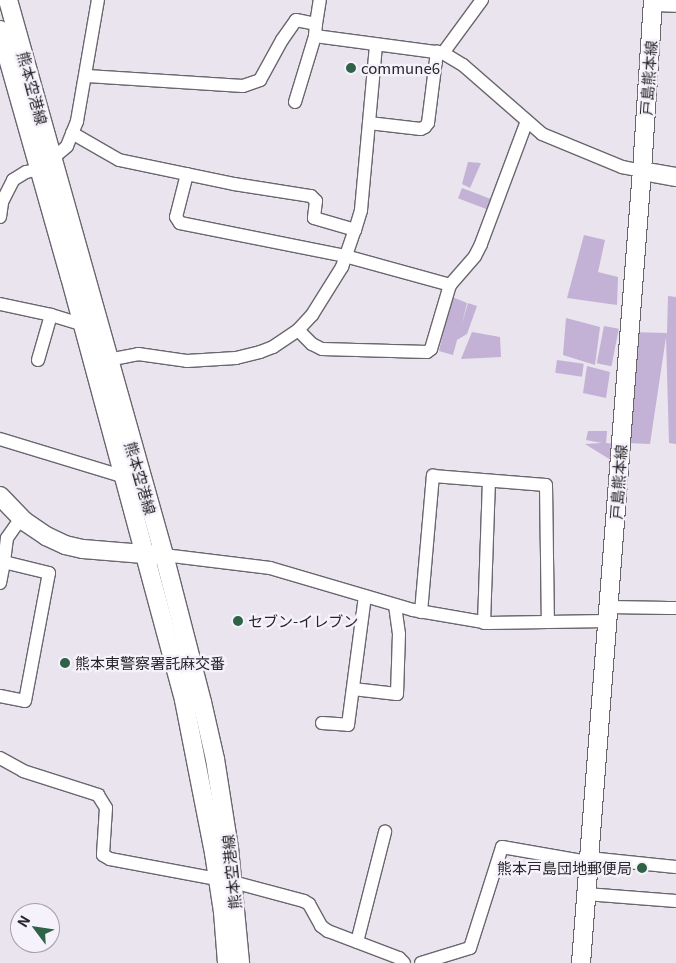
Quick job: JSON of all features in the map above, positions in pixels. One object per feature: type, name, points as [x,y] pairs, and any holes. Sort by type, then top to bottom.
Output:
[{"type":"main road","name":"熊本空港線","points":[[8,0],[81,324],[184,700],[225,881],[240,963]]},
{"type":"main road","name":"戸島熊本線","points":[[580,963],[642,171],[653,2]]},
{"type":"main road","name":"熊本空港線","points":[[0,30],[46,165],[108,360],[189,649],[215,759],[225,881],[227,963]]},
{"type":"main road","points":[[642,171],[676,177]]},
{"type":"main road","points":[[0,496],[21,518],[46,536],[66,545],[83,549],[164,555]]},
{"type":"street","points":[[0,217],[2,202],[13,180],[26,172],[46,165],[67,146],[77,121],[98,0]]},
{"type":"street","points":[[295,102],[315,30],[320,0]]},
{"type":"street","points":[[369,123],[421,129],[425,127],[428,123],[440,52],[482,0]]},
{"type":"street","points":[[653,2],[676,6]]},
{"type":"street","points":[[86,76],[243,86],[260,80],[282,40],[296,20],[315,30],[376,45],[440,52],[463,65],[542,134],[622,167],[642,171]]},
{"type":"street","points":[[108,360],[138,354],[187,361],[236,358],[260,352],[298,330],[312,315],[342,267],[361,210],[376,45]]},
{"type":"street","points":[[298,330],[312,344],[322,349],[427,352],[434,344],[450,285],[474,256],[481,244],[527,120]]},
{"type":"street","points":[[72,133],[114,158],[187,174],[310,196],[316,201],[314,218],[355,230]]},
{"type":"street","points":[[187,174],[176,217],[180,224],[345,256],[450,285]]},
{"type":"street","points":[[0,304],[51,315],[81,324]]},
{"type":"street","points":[[38,360],[51,315]]},
{"type":"street","points":[[0,439],[122,476]]},
{"type":"street","points":[[420,612],[433,476],[546,485],[548,622]]},
{"type":"street","points":[[484,623],[490,481]]},
{"type":"street","points":[[0,582],[7,538],[21,518]]},
{"type":"street","points":[[164,555],[270,568],[420,612],[484,623],[548,622],[676,608]]},
{"type":"street","points":[[0,696],[25,701],[49,573],[4,562]]},
{"type":"street","points":[[322,723],[348,725],[366,596]]},
{"type":"street","points":[[353,689],[396,694],[399,634],[395,605]]},
{"type":"street","points":[[0,758],[23,771],[98,795],[106,808],[103,854],[110,859],[225,881],[304,901],[309,904],[322,926],[399,958],[404,963]]},
{"type":"street","points":[[357,942],[385,832]]},
{"type":"street","points":[[421,963],[470,948],[502,847],[588,860],[676,867]]},
{"type":"street","points":[[586,894],[676,902]]},
{"type":"shaded area","points":[[468,162],[481,163],[470,188],[462,184]]},
{"type":"shaded area","points":[[462,188],[493,200],[489,210],[458,198]]},
{"type":"shaded area","points":[[584,235],[605,240],[598,272],[618,277],[617,305],[567,298]]},
{"type":"shaded area","points":[[668,296],[676,297],[676,444],[669,443],[666,337],[650,444],[628,443],[629,332],[667,333]]},
{"type":"shaded area","points":[[452,297],[467,303],[462,324],[468,303],[477,306],[467,334],[457,340],[453,355],[439,351]]},
{"type":"shaded area","points":[[566,318],[600,327],[595,365],[563,355]]},
{"type":"shaded area","points":[[604,326],[619,329],[611,366],[597,363]]},
{"type":"shaded area","points":[[472,332],[500,337],[501,357],[461,359]]},
{"type":"shaded area","points":[[557,360],[584,364],[582,377],[555,373]]},
{"type":"shaded area","points":[[587,366],[610,372],[606,398],[583,393]]},
{"type":"shaded area","points":[[588,431],[607,431],[606,443],[616,444],[614,462],[585,444],[602,443],[586,440]]},
{"type":"place","name":"commune6","points":[[351,68]]},
{"type":"place","name":"セブン-イレブン","points":[[238,621]]},
{"type":"place","name":"熊本東警察署託麻交番","points":[[65,663]]},
{"type":"place","name":"熊本戸島団地郵便局","points":[[642,868]]}]
